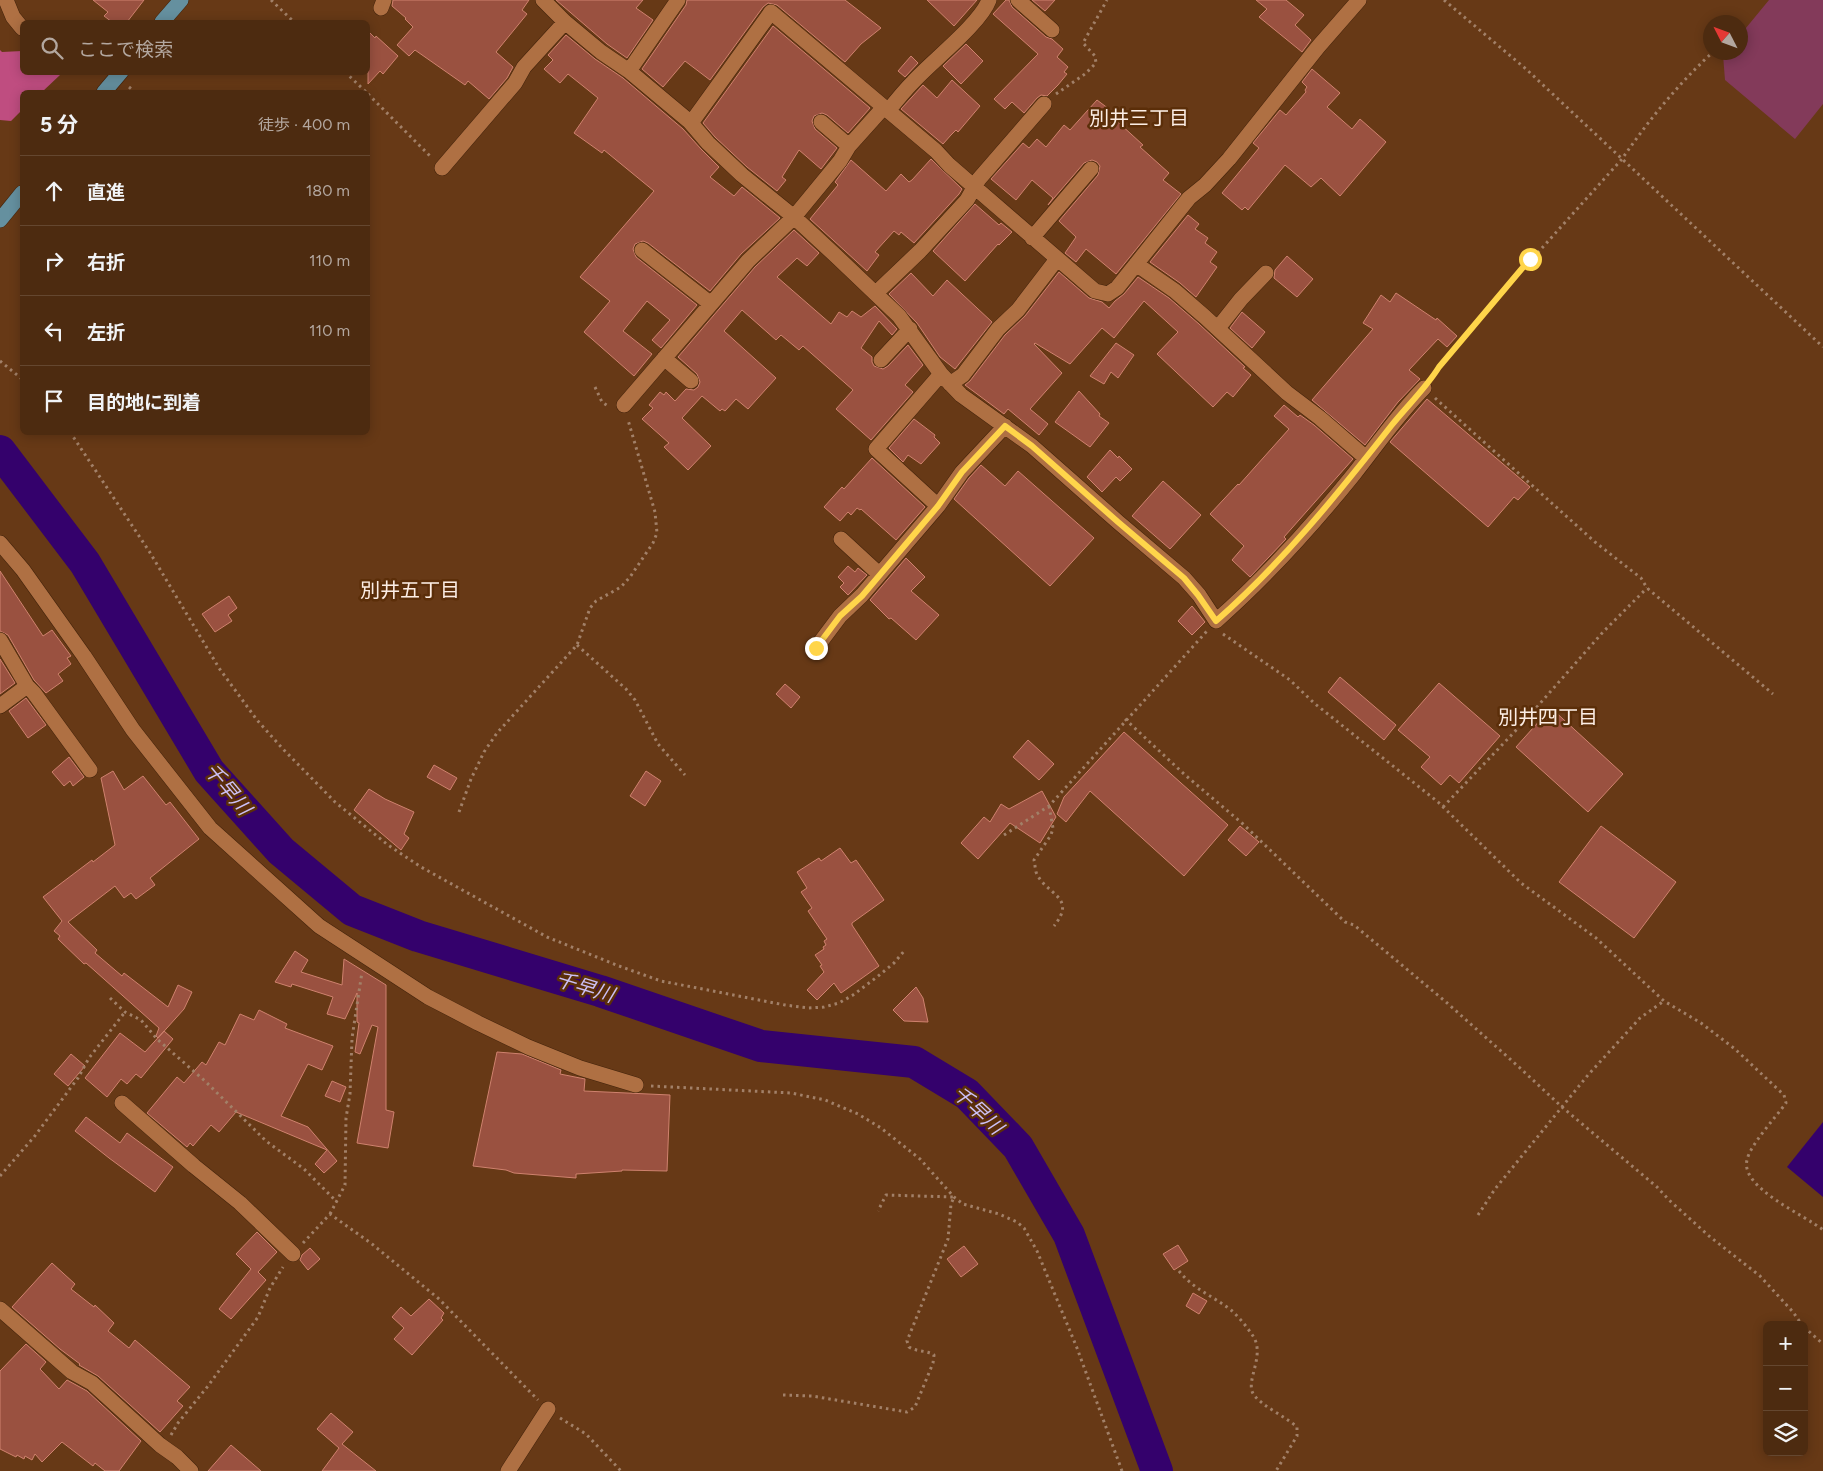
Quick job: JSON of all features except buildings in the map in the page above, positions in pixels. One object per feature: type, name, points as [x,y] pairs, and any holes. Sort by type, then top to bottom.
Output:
[{"type":"main road","points":[[164,20],[181,0]]},
{"type":"main road","points":[[106,90],[118,75]]},
{"type":"main road","points":[[0,220],[20,195]]},
{"type":"street","points":[[6,0],[13,17],[20,26]]},
{"type":"street","points":[[543,0],[564,22],[601,52],[629,71],[691,123],[708,143],[742,175],[794,218],[876,293],[900,316],[946,379],[961,396],[1032,446],[1184,578],[1216,621],[1248,594],[1326,509],[1405,408],[1424,388]]},
{"type":"street","points":[[629,71],[678,0]]},
{"type":"street","points":[[624,405],[748,261],[794,218],[840,161],[849,146],[975,20],[986,7],[988,0]]},
{"type":"street","points":[[1018,0],[1052,30]]},
{"type":"street","points":[[691,123],[771,12],[936,151],[1056,259],[1095,291],[1108,294],[1118,288],[1189,198],[1205,185],[1229,159],[1318,47],[1359,0]]},
{"type":"street","points":[[442,168],[515,83],[524,67],[564,22]]},
{"type":"street","points":[[876,293],[920,251],[967,200],[979,179],[1044,104]]},
{"type":"street","points":[[821,122],[849,146]]},
{"type":"street","points":[[1032,238],[1091,169]]},
{"type":"street","points":[[642,250],[711,304]]},
{"type":"street","points":[[938,506],[876,449],[946,379],[962,375],[998,329],[1018,310],[1056,259]]},
{"type":"street","points":[[1136,264],[1218,328],[1287,393],[1320,418],[1366,458]]},
{"type":"street","points":[[1218,328],[1241,299],[1266,273]]},
{"type":"street","points":[[881,360],[910,329]]},
{"type":"street","points":[[664,358],[691,381]]},
{"type":"street","points":[[816,648],[840,616],[862,596],[938,506],[962,472],[1005,426]]},
{"type":"street","points":[[841,539],[879,574]]},
{"type":"street","points":[[0,543],[22,570],[84,656],[133,730],[210,828],[319,926],[428,997],[528,1047],[580,1068],[636,1085]]},
{"type":"street","points":[[0,640],[27,686],[90,770]]},
{"type":"street","points":[[0,706],[27,686]]},
{"type":"street","points":[[122,1104],[240,1203],[293,1254]]},
{"type":"street","points":[[0,1309],[72,1372],[92,1383],[191,1471]]},
{"type":"street","points":[[508,1471],[548,1409]]},
{"type":"path","points":[[271,0],[292,20]]},
{"type":"path","points":[[1044,104],[1085,74],[1096,63],[1095,56],[1083,43],[1107,0]]},
{"type":"path","points":[[1444,0],[1526,69],[1823,347]]},
{"type":"path","points":[[1705,60],[1666,101],[1622,159],[1498,295],[1424,388],[1596,542],[1641,578],[1646,588],[1773,694]]},
{"type":"path","points":[[348,75],[364,90]]},
{"type":"path","points":[[370,96],[442,168]]},
{"type":"path","points":[[0,361],[20,377]]},
{"type":"path","points":[[458,812],[484,752],[497,733],[576,645],[590,608],[596,601],[621,587],[630,577],[653,543],[657,532],[655,512],[624,405],[607,406],[602,402],[595,387]]},
{"type":"path","points":[[72,435],[149,551],[219,668],[257,720],[335,802],[388,845],[421,867],[547,937],[619,966],[661,981],[785,1005],[808,1008],[824,1007],[839,1003],[877,977],[905,950]]},
{"type":"path","points":[[1443,807],[1521,725],[1603,632],[1646,588]]},
{"type":"path","points":[[1004,835],[1049,806],[1125,719],[1216,621],[1220,632],[1290,680],[1314,703],[1443,807],[1521,884],[1596,938],[1664,1001],[1701,1023],[1735,1049],[1784,1095],[1786,1103],[1752,1149],[1747,1160],[1746,1170],[1751,1179],[1764,1191],[1823,1230]]},
{"type":"path","points":[[576,645],[611,675],[635,700],[658,744],[685,775]]},
{"type":"path","points":[[1125,719],[1184,774],[1243,824],[1345,922],[1354,924],[1446,1002],[1562,1108],[1657,1187],[1709,1236],[1760,1276],[1799,1321]]},
{"type":"path","points":[[1049,806],[1053,828],[1051,835],[1034,860],[1037,873],[1060,898],[1063,909],[1062,916],[1054,926]]},
{"type":"path","points":[[164,1448],[178,1423],[208,1386],[258,1317],[277,1275],[293,1254],[330,1214],[345,1185],[346,1118],[350,1094],[352,1038],[365,956]]},
{"type":"path","points":[[110,998],[125,1012],[141,1020],[157,1039],[206,1082],[266,1141],[304,1170],[337,1202]]},
{"type":"path","points":[[1478,1215],[1495,1188],[1588,1075],[1640,1018],[1664,1001]]},
{"type":"path","points":[[0,1176],[34,1137],[78,1078],[89,1058],[125,1012]]},
{"type":"path","points":[[636,1085],[791,1093],[825,1100],[858,1114],[881,1128],[920,1159],[954,1197],[963,1204],[999,1214],[1017,1222],[1031,1238],[1077,1348],[1122,1471]]},
{"type":"path","points":[[878,1211],[886,1195],[954,1197]]},
{"type":"path","points":[[783,1395],[812,1396],[907,1412],[915,1406],[933,1363],[934,1355],[929,1352],[909,1348],[907,1341],[948,1239],[951,1204],[954,1197]]},
{"type":"path","points":[[330,1214],[372,1244],[439,1299],[548,1409],[586,1434],[621,1471]]},
{"type":"path","points":[[1179,1271],[1187,1282],[1231,1310],[1246,1327],[1258,1346],[1251,1388],[1253,1393],[1258,1399],[1297,1426],[1297,1436],[1276,1471]]},
{"type":"path","points":[[1808,1330],[1823,1344]]},
{"type":"shaded area","points":[[1769,0],[1823,0],[1823,104],[1795,139],[1725,80],[1723,60],[1748,60],[1748,26]]},
{"type":"shaded area","points":[[0,50],[2,52],[20,51],[20,75],[60,75],[44,90],[20,90],[20,112],[11,121],[0,120]]},
{"type":"shaded area","points":[[1823,1122],[1823,1197],[1787,1167]]},
{"type":"waterway","name":"千早川","points":[[0,451],[85,563],[209,771],[281,851],[352,910],[418,936],[600,991],[761,1046],[914,1062],[967,1094],[1018,1147],[1069,1235],[1157,1471]]},
{"type":"district","name":"別井三丁目","points":[[1139,118]]},
{"type":"district","name":"別井五丁目","points":[[410,590]]},
{"type":"district","name":"別井四丁目","points":[[1548,717]]},
{"type":"route","points":[[816,648],[840,616],[862,596],[938,506],[962,472],[1005,426],[1058,468],[1184,578],[1216,621],[1248,594],[1326,509],[1405,408],[1430,382],[1439,367],[1530,259]]}]
